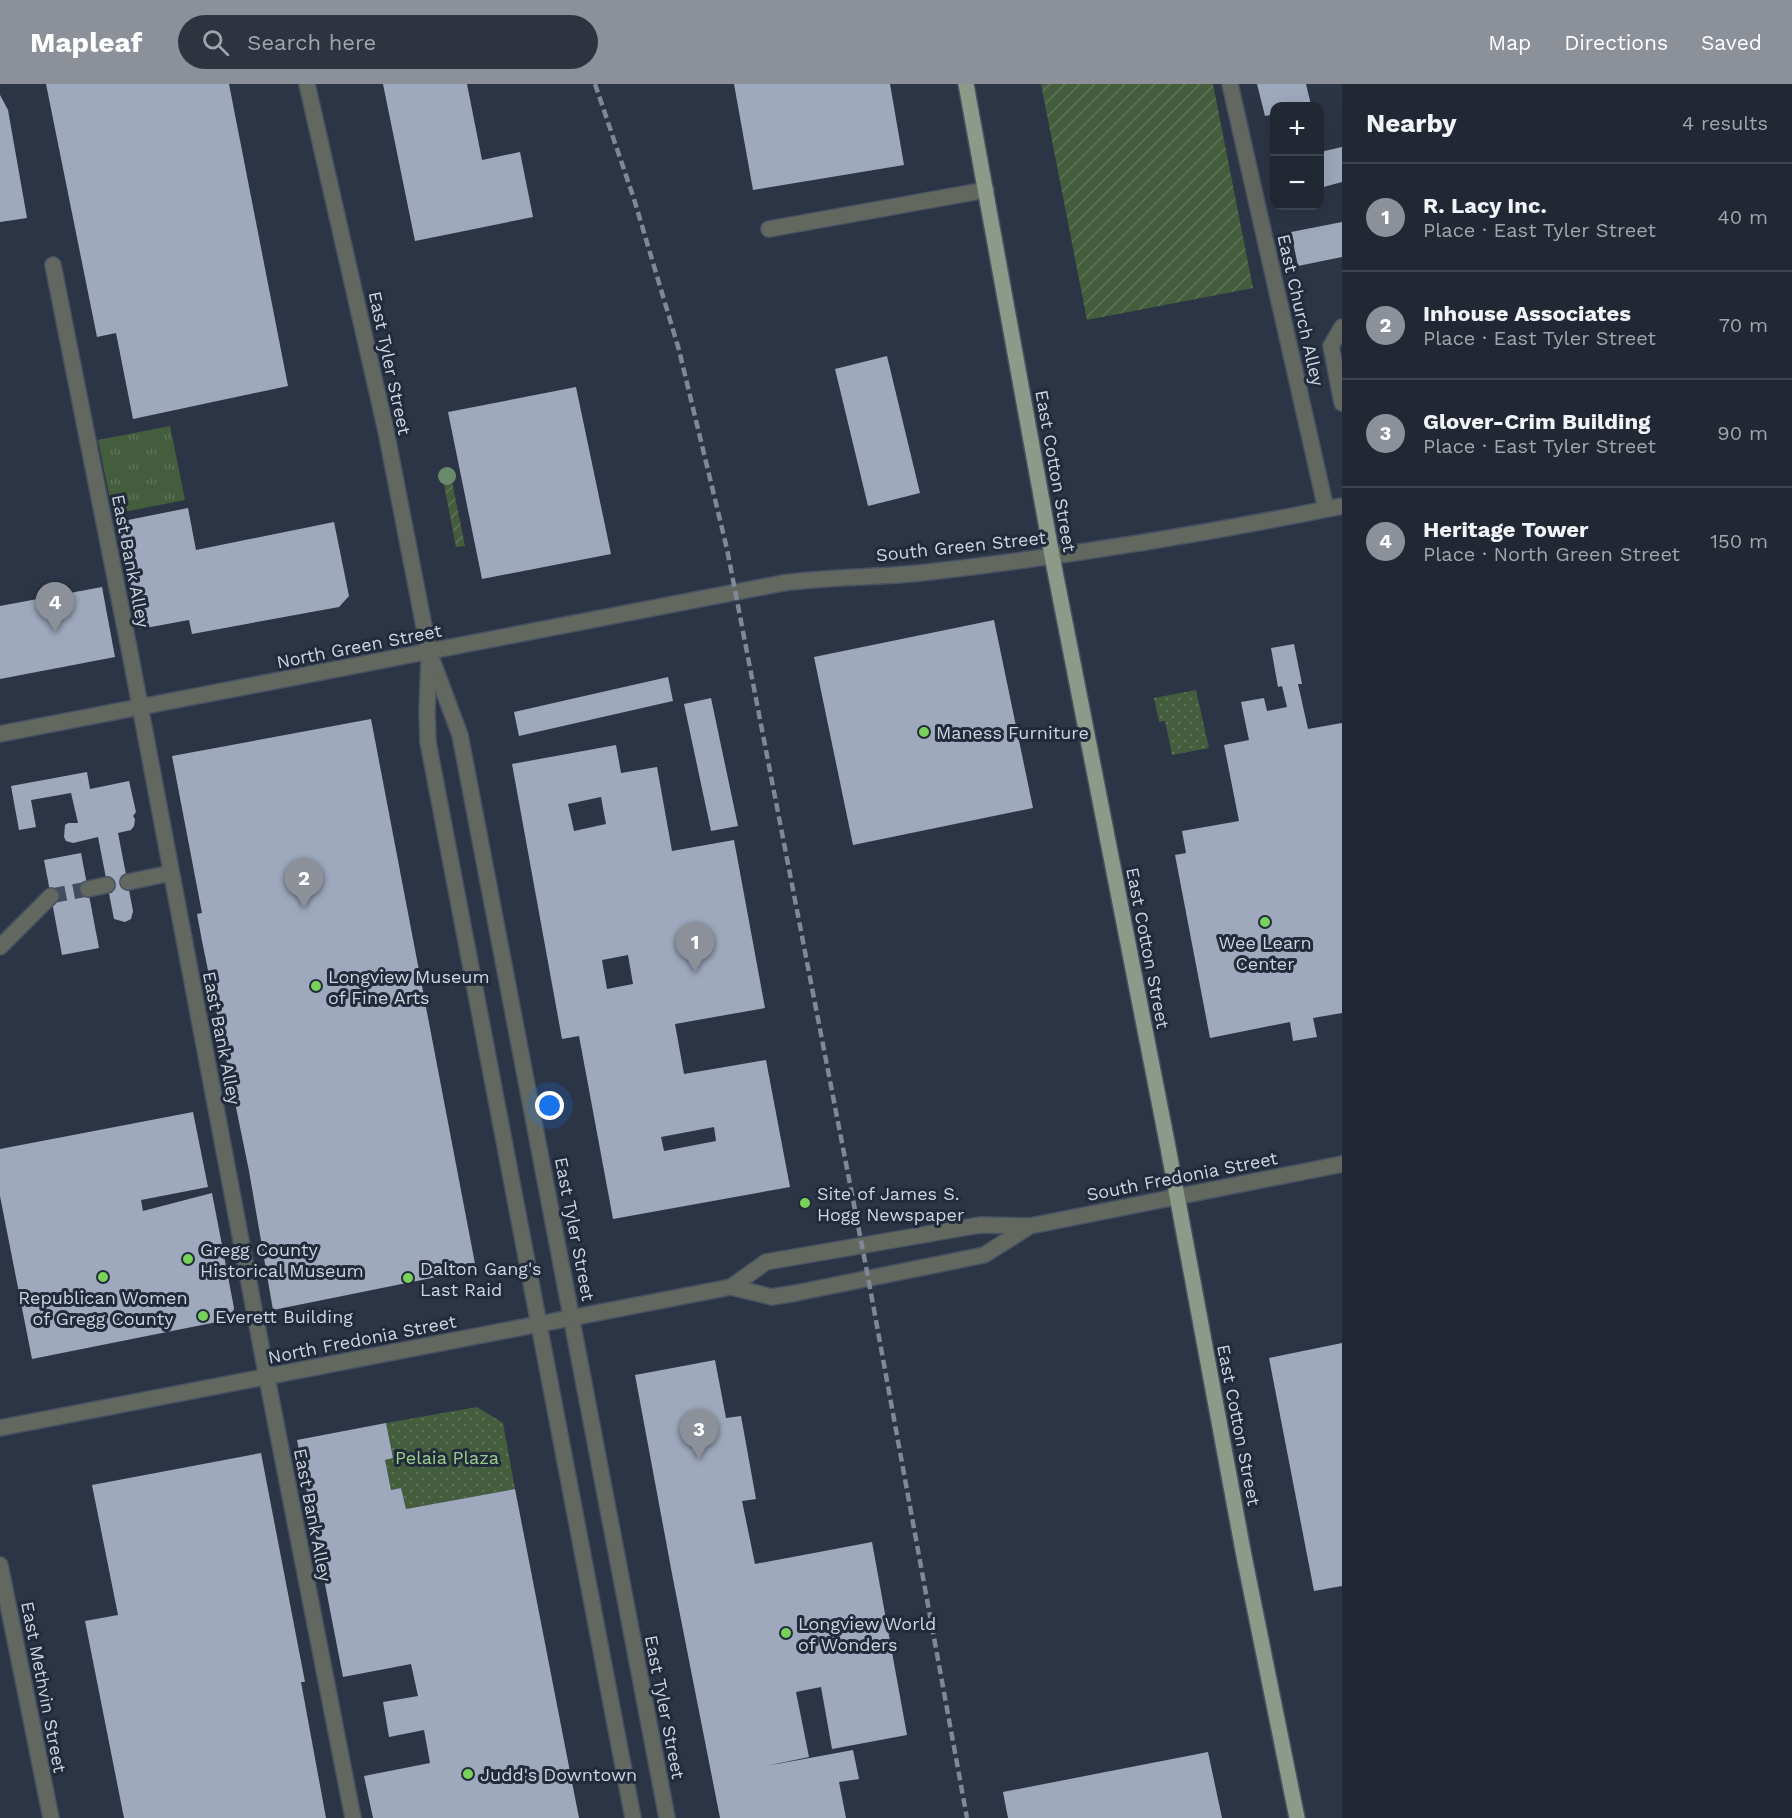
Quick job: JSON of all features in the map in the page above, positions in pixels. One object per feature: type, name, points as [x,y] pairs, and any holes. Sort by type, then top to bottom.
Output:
[{"type":"main road","name":"East Cotton Street","points":[[966,84],[1052,556],[1177,1196],[1244,1556],[1297,1818]]},
{"type":"street","name":"East Tyler Street","points":[[307,84],[386,431],[429,652],[460,735],[667,1818]]},
{"type":"street","name":"East Church Alley","points":[[1230,84],[1326,509]]},
{"type":"street","points":[[769,229],[986,190]]},
{"type":"street","name":"East Bank Alley","points":[[53,266],[353,1818]]},
{"type":"street","points":[[1342,327],[1331,346],[1342,403]]},
{"type":"street","name":"South Green Street","points":[[726,594],[807,580],[924,573],[1121,547],[1342,506]]},
{"type":"street","name":"North Green Street","points":[[0,734],[726,594]]},
{"type":"street","name":"East Tyler Street","points":[[429,652],[426,711],[428,742],[633,1818]]},
{"type":"street","points":[[128,882],[171,873]]},
{"type":"street","points":[[88,890],[107,885]]},
{"type":"street","points":[[0,947],[51,896]]},
{"type":"street","name":"South Fredonia Street","points":[[861,1245],[980,1225],[1030,1226],[1342,1164]]},
{"type":"street","name":"South Fredonia Street","points":[[868,1277],[984,1255],[1030,1226]]},
{"type":"street","name":"North Fredonia Street","points":[[732,1287],[766,1262],[861,1245]]},
{"type":"street","name":"North Fredonia Street","points":[[0,1428],[732,1287],[772,1297],[868,1277]]},
{"type":"street","name":"East Methvin Street","points":[[0,1564],[51,1818]]},
{"type":"green space","points":[[1041,84],[1213,84],[1253,288],[1087,320]]},
{"type":"green space","points":[[170,426],[185,500],[113,514],[98,440]]},
{"type":"green space","points":[[449,467],[465,546],[456,547],[441,469]]},
{"type":"green space","points":[[1196,690],[1209,748],[1172,755],[1165,721],[1159,722],[1154,698]]},
{"type":"green space","name":"Pelaia Plaza","points":[[477,1407],[503,1423],[515,1489],[406,1509],[401,1488],[391,1490],[385,1460],[393,1458],[386,1423]]},
{"type":"building","points":[[46,84],[229,84],[288,386],[133,419],[116,333],[97,337]]},
{"type":"building","points":[[383,84],[467,84],[482,160],[520,152],[533,217],[415,241]]},
{"type":"building","points":[[734,84],[890,84],[904,165],[753,190]]},
{"type":"building","points":[[1257,84],[1306,84],[1310,102],[1270,102],[1270,115],[1265,116]]},
{"type":"building","points":[[0,95],[8,110],[27,218],[0,222]]},
{"type":"building","points":[[1342,147],[1342,182],[1324,187],[1324,156],[1324,151]]},
{"type":"building","points":[[1342,222],[1342,257],[1298,266],[1291,232]]},
{"type":"building","points":[[887,356],[920,493],[868,506],[835,369]]},
{"type":"building","points":[[576,387],[611,554],[482,579],[448,412]]},
{"type":"building","points":[[188,508],[196,550],[334,522],[349,596],[339,607],[192,634],[189,620],[140,629],[118,522]]},
{"type":"building","points":[[102,587],[115,657],[0,679],[0,606]]},
{"type":"building","name":"Maness Furniture","points":[[994,620],[1033,808],[853,845],[814,657]]},
{"type":"building","name":"Wee Learn Center","points":[[1294,644],[1302,684],[1298,684],[1308,729],[1342,723],[1342,1013],[1313,1018],[1317,1037],[1293,1041],[1290,1022],[1210,1038],[1175,855],[1186,853],[1182,831],[1239,821],[1224,745],[1249,740],[1241,702],[1264,698],[1267,711],[1287,707],[1282,686],[1278,687],[1271,648]]},
{"type":"building","points":[[668,677],[673,701],[519,736],[514,712]]},
{"type":"building","points":[[711,698],[738,826],[711,831],[684,704]]},
{"type":"building","points":[[371,719],[476,1269],[273,1310],[249,1171],[197,914],[202,913],[172,756]]},
{"type":"building","points":[[616,745],[621,773],[657,767],[672,851],[734,840],[765,1008],[675,1024],[684,1074],[766,1060],[790,1187],[613,1219],[579,1036],[562,1039],[512,764]],"holes":[[[601,797],[606,824],[574,831],[568,804]],[[628,955],[633,984],[607,989],[602,960]],[[714,1127],[716,1141],[664,1151],[661,1137]]]},
{"type":"building","points":[[87,772],[90,789],[129,781],[136,812],[133,816],[134,826],[131,830],[118,833],[133,911],[131,919],[125,922],[114,919],[98,837],[73,843],[66,841],[64,837],[65,825],[78,823],[71,793],[31,800],[36,827],[19,830],[11,786]]},
{"type":"building","points":[[81,853],[99,948],[62,955],[44,860]]},
{"type":"building","points":[[193,1112],[208,1187],[141,1200],[143,1211],[212,1193],[234,1308],[232,1316],[227,1320],[32,1359],[0,1196],[0,1149]]},
{"type":"building","points":[[1342,1343],[1342,1586],[1314,1591],[1269,1358]]},
{"type":"building","points":[[715,1360],[726,1418],[741,1416],[756,1499],[742,1501],[755,1564],[872,1542],[907,1735],[832,1749],[821,1687],[796,1692],[809,1757],[766,1766],[853,1750],[859,1779],[839,1782],[846,1818],[720,1818],[635,1375]]},
{"type":"building","points":[[386,1423],[393,1458],[385,1460],[391,1490],[401,1488],[406,1509],[515,1489],[579,1818],[373,1818],[364,1776],[430,1763],[424,1730],[389,1737],[383,1702],[418,1696],[411,1664],[343,1677],[297,1440]]},
{"type":"building","points":[[261,1453],[305,1682],[301,1682],[326,1818],[124,1818],[85,1621],[118,1615],[92,1485]]},
{"type":"building","points":[[1208,1752],[1222,1818],[1008,1818],[1003,1792]]},
{"type":"tunnel","points":[[51,896],[88,889]]},
{"type":"railway","points":[[595,84],[634,199],[679,350],[727,549],[868,1277],[967,1818]]},
{"type":"place","name":"Heritage Tower","points":[[55,632]]},
{"type":"place","name":"Maness Furniture","points":[[924,732]]},
{"type":"place","name":"Inhouse Associates","points":[[304,908]]},
{"type":"place","name":"Wee Learn Center","points":[[1265,922]]},
{"type":"place","name":"R. Lacy Inc.","points":[[695,972]]},
{"type":"place","name":"Longview Museum of Fine Arts","points":[[316,986]]},
{"type":"place","name":"Site of James S. Hogg Newspaper","points":[[805,1203]]},
{"type":"place","name":"Gregg County Historical Museum","points":[[188,1259]]},
{"type":"place","name":"Republican Women of Gregg County","points":[[103,1277]]},
{"type":"place","name":"Dalton Gang's Last Raid","points":[[408,1278]]},
{"type":"place","name":"Everett Building","points":[[203,1316]]},
{"type":"place","name":"Glover-Crim Building","points":[[699,1459]]},
{"type":"place","name":"Longview World of Wonders","points":[[786,1633]]},
{"type":"place","name":"Judd's Downtown","points":[[468,1774]]}]
